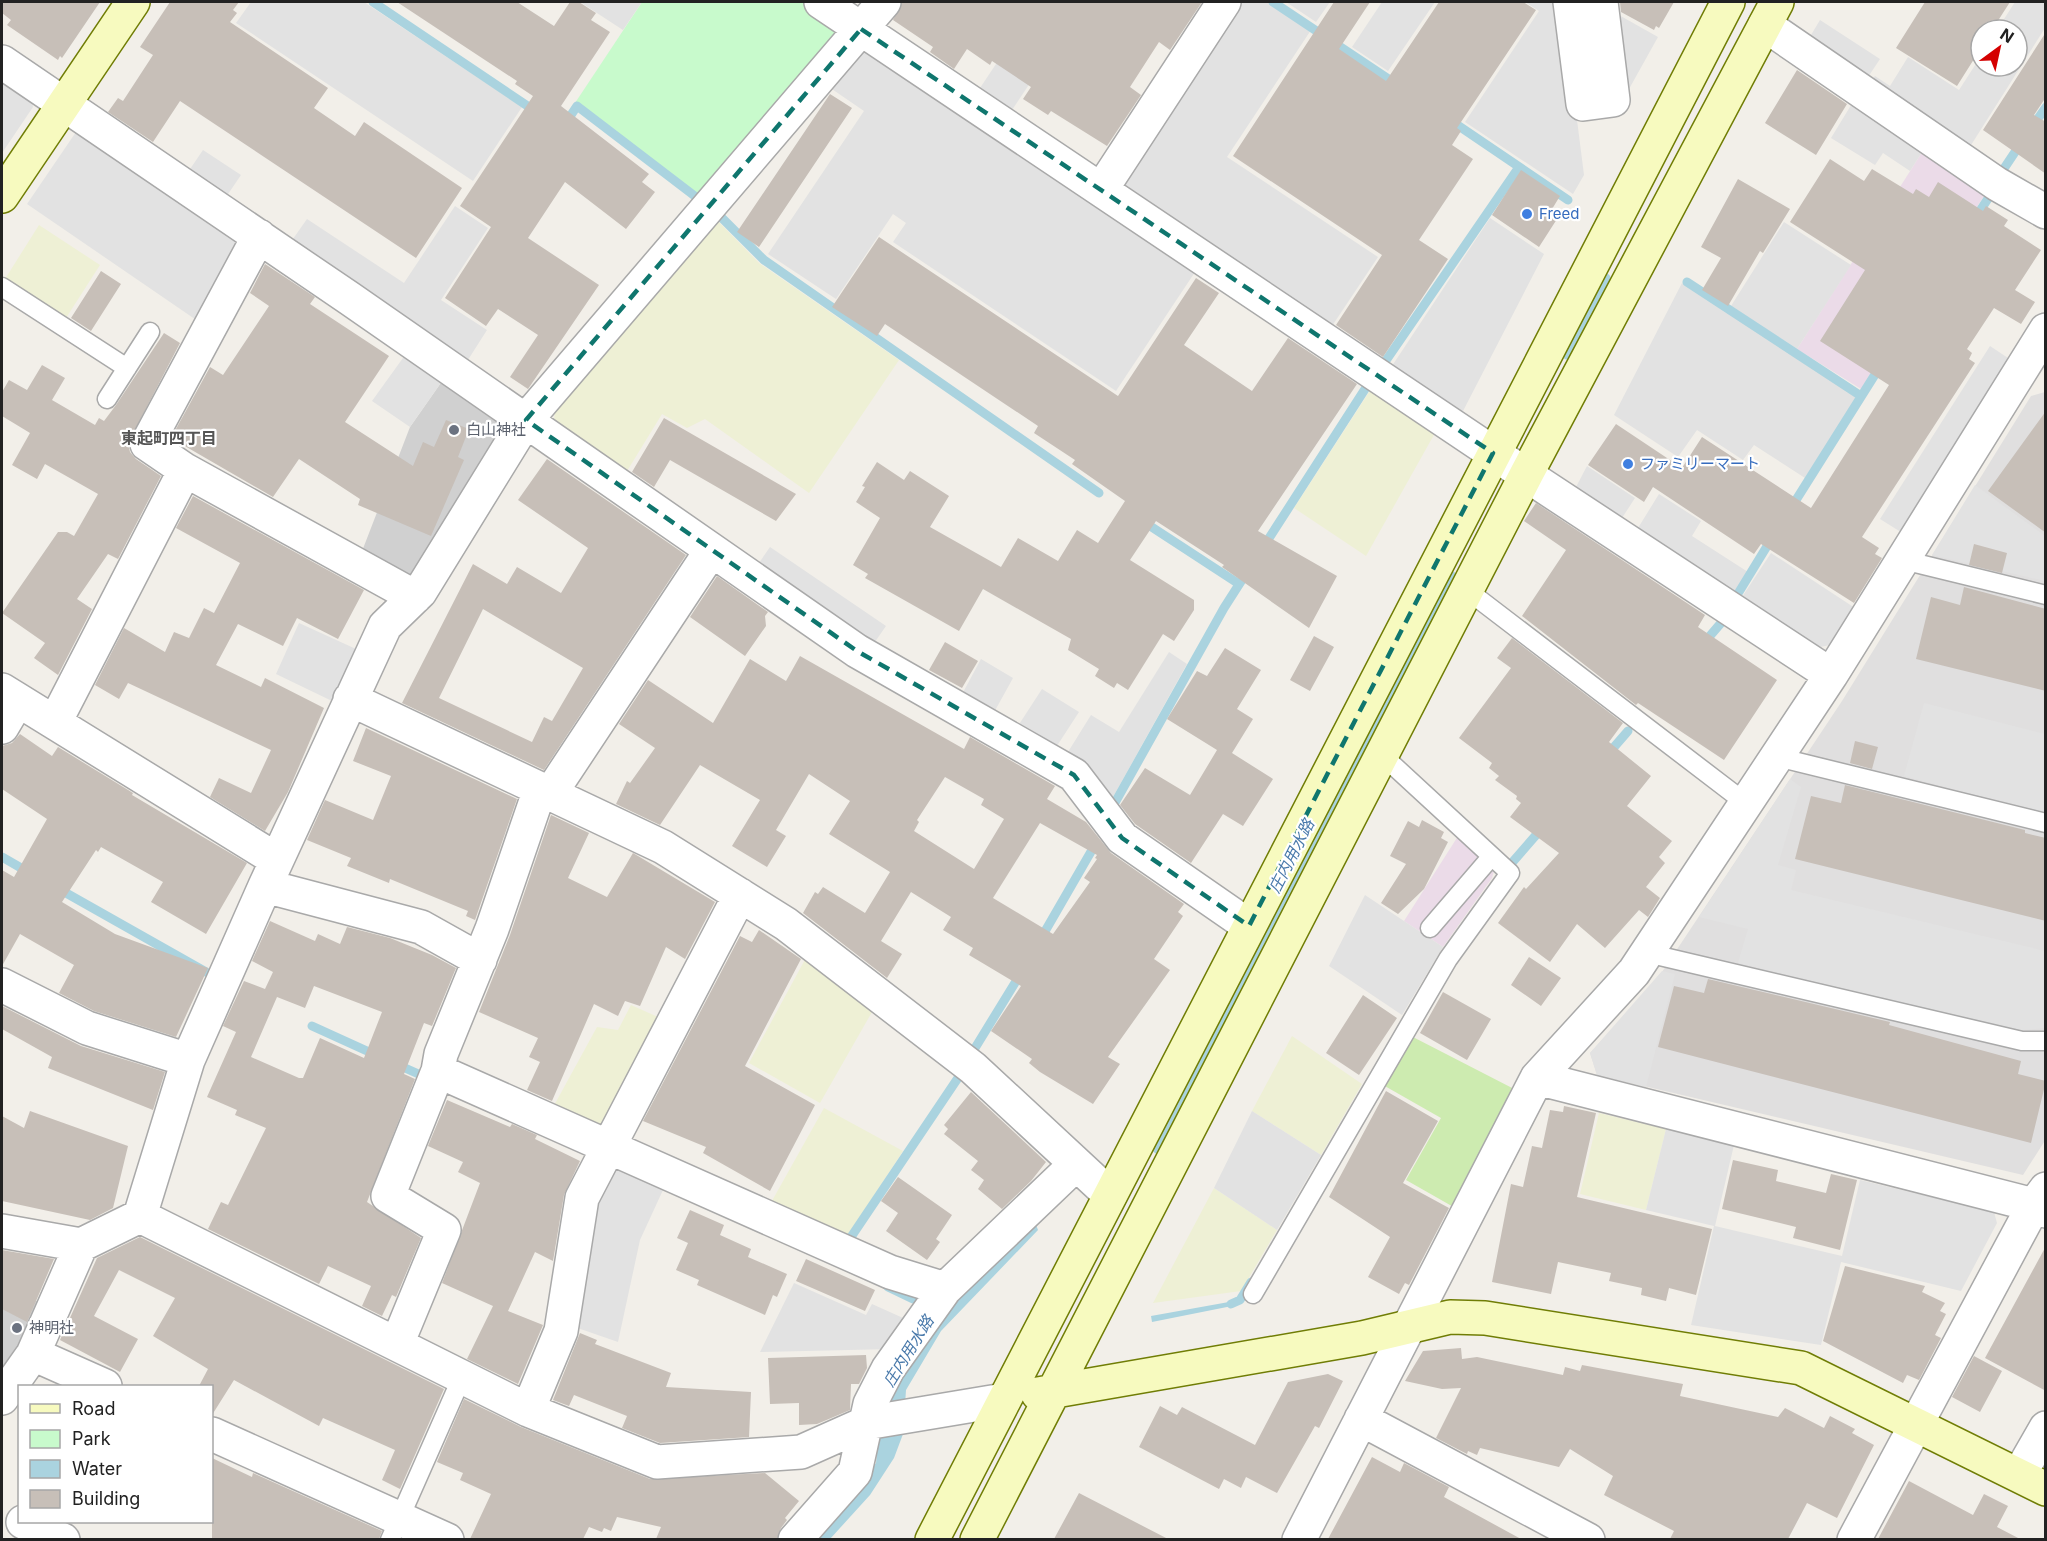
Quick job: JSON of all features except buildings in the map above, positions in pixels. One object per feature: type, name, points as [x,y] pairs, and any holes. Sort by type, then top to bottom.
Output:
[{"type":"street","points":[[2,196],[133,2]]},
{"type":"street","points":[[821,2],[1493,453],[1527,473],[1831,675]]},
{"type":"street","points":[[2,1231],[81,1245],[140,1216],[188,1060],[385,626],[415,597],[526,420],[884,2]]},
{"type":"street","points":[[1101,190],[1224,2]]},
{"type":"street","points":[[1570,2],[1583,104],[1613,100],[1601,2]]},
{"type":"street","points":[[932,1539],[1728,2]]},
{"type":"street","points":[[977,1539],[1527,473],[1771,13],[1997,184],[2046,212]]},
{"type":"street","points":[[2,62],[259,236],[857,651],[1074,775],[1122,837],[1249,927]]},
{"type":"street","points":[[259,236],[147,444],[185,470],[415,597]]},
{"type":"street","points":[[1299,1539],[1537,1077],[1634,972],[1647,953],[1747,804],[1903,560],[2037,363],[2046,330]]},
{"type":"street","points":[[55,722],[185,470]]},
{"type":"street","points":[[397,1344],[444,1230],[388,1196],[438,1071],[441,1054],[545,791],[711,551]]},
{"type":"street","points":[[350,699],[663,847],[786,924],[973,1068],[1110,1195]]},
{"type":"street","points":[[7,706],[55,722],[271,873],[422,927],[480,960]]},
{"type":"street","points":[[528,1410],[561,1331],[582,1198],[740,895]]},
{"type":"street","points":[[2,985],[87,1028],[188,1060]]},
{"type":"street","points":[[438,1071],[890,1272],[945,1289]]},
{"type":"street","points":[[1537,1077],[2042,1202],[1916,1424],[1854,1539]]},
{"type":"street","points":[[883,1421],[870,1404],[888,1369],[945,1289],[1076,1164]]},
{"type":"street","points":[[140,1216],[528,1410],[657,1462],[801,1452],[883,1421],[1362,1338],[1450,1317],[1485,1318],[1801,1368],[2032,1482],[2046,1428]]},
{"type":"street","points":[[2,1398],[33,1354],[81,1245]]},
{"type":"street","points":[[33,1354],[103,1385]]},
{"type":"street","points":[[1361,1419],[1588,1539]]},
{"type":"street","points":[[795,1539],[855,1472],[883,1421]]},
{"type":"street","points":[[213,1435],[394,1528],[447,1539]]},
{"type":"street","points":[[2,1512],[18,1520]]},
{"type":"street","points":[[26,1523],[63,1539]]},
{"type":"lane","points":[[2,287],[127,368]]},
{"type":"lane","points":[[107,399],[150,332]]},
{"type":"lane","points":[[1903,560],[2046,595]]},
{"type":"lane","points":[[1467,590],[1747,804]]},
{"type":"lane","points":[[1254,1294],[1449,959],[1510,873],[1382,754]]},
{"type":"lane","points":[[1777,757],[2046,824]]},
{"type":"lane","points":[[1430,928],[1491,857]]},
{"type":"lane","points":[[1647,953],[2022,1041],[2046,1041]]},
{"type":"lane","points":[[394,1528],[462,1377]]},
{"type":"highlighted area","points":[[861,29],[1493,453],[1249,926],[1122,838],[1074,775],[857,651],[526,420]]},
{"type":"shaded area","points":[[251,2],[364,2],[522,107],[473,181],[236,23]]},
{"type":"shaded area","points":[[580,2],[642,2],[623,30]]},
{"type":"shaded area","points":[[1234,2],[1268,2],[1311,30],[1227,157],[1378,257],[1328,332],[1110,186]]},
{"type":"shaded area","points":[[1286,2],[1330,2],[1316,22]]},
{"type":"shaded area","points":[[1382,2],[1435,2],[1388,71],[1352,47]]},
{"type":"shaded area","points":[[1525,2],[1562,2],[1584,175],[1573,194],[1465,122],[1539,11]]},
{"type":"shaded area","points":[[2015,2],[2045,2],[2045,28],[2029,53],[2029,18],[2005,18]]},
{"type":"shaded area","points":[[1610,10],[1658,37],[1624,98]]},
{"type":"shaded area","points":[[1030,13],[1062,35],[1008,116],[976,94]]},
{"type":"shaded area","points":[[1820,20],[1880,59],[1862,86],[1805,45]]},
{"type":"shaded area","points":[[860,47],[1197,269],[1116,391],[893,242],[906,223],[893,214],[836,299],[768,254],[864,111],[826,85]]},
{"type":"shaded area","points":[[1908,57],[1959,90],[1969,75],[1969,78],[2013,78],[1966,153],[1867,88],[1875,76],[1890,86]]},
{"type":"shaded area","points":[[2,75],[31,95],[33,107],[2,153]]},
{"type":"shaded area","points":[[1856,97],[1926,146],[1910,171],[1883,153],[1875,165],[1831,138]]},
{"type":"shaded area","points":[[76,132],[244,238],[205,326],[27,204]]},
{"type":"shaded area","points":[[1926,146],[1989,188],[1861,389],[1797,349]]},
{"type":"shaded area","points":[[203,150],[241,175],[224,200],[186,175]]},
{"type":"shaded area","points":[[455,206],[488,228],[441,300],[487,330],[466,363],[288,246],[307,219],[404,283]]},
{"type":"shaded area","points":[[1490,218],[1544,254],[1462,413],[1392,366]]},
{"type":"shaded area","points":[[1784,222],[1851,265],[1797,349],[1731,306]]},
{"type":"shaded area","points":[[1682,283],[1857,397],[1805,478],[1754,445],[1743,460],[1697,430],[1678,457],[1614,415]]},
{"type":"shaded area","points":[[1990,346],[2011,360],[1904,534],[1880,519]]},
{"type":"shaded area","points":[[408,351],[445,377],[410,427],[372,401]]},
{"type":"shaded area","name":"白山神社","points":[[445,377],[500,412],[503,430],[415,580],[359,559],[410,427]]},
{"type":"shaded area","points":[[2045,392],[2046,1139],[2023,1175],[1597,1075],[1590,1053],[1656,981],[1842,701],[2031,396]]},
{"type":"shaded area","points":[[1587,466],[1635,498],[1622,518],[1576,487]]},
{"type":"shaded area","points":[[1975,485],[2045,536],[2045,581],[1932,555]]},
{"type":"shaded area","points":[[1659,494],[1701,521],[1692,536],[1748,572],[1735,592],[1638,528]]},
{"type":"shaded area","points":[[770,547],[886,626],[870,649],[754,570]]},
{"type":"shaded area","points":[[1771,553],[1858,610],[1835,644],[1820,647],[1742,597]]},
{"type":"shaded area","points":[[299,623],[356,649],[332,701],[276,674]]},
{"type":"shaded area","points":[[1169,652],[1187,664],[1108,806],[1063,760],[1091,715],[1119,732]]},
{"type":"shaded area","points":[[981,659],[1013,678],[992,716],[960,698]]},
{"type":"shaded area","points":[[1042,689],[1079,712],[1053,752],[1016,729]]},
{"type":"shaded area","points":[[1924,703],[2045,734],[2045,814],[1904,776]]},
{"type":"shaded area","points":[[1790,779],[1801,787],[1778,865],[1796,870],[1791,890],[2045,951],[2045,1028],[2014,1031],[1738,963],[1748,929],[1699,917]]},
{"type":"shaded area","points":[[1460,833],[1495,867],[1492,878],[1443,947],[1404,921]]},
{"type":"shaded area","points":[[1365,895],[1443,947],[1402,1015],[1329,966]]},
{"type":"shaded area","points":[[1662,971],[1675,974],[1646,1087],[1597,1075],[1590,1053]]},
{"type":"shaded area","points":[[1252,1111],[1321,1155],[1277,1230],[1214,1188]]},
{"type":"shaded area","points":[[1666,1129],[1734,1145],[1715,1226],[1842,1256],[1860,1180],[1994,1212],[1997,1223],[1961,1291],[1841,1262],[1821,1345],[1691,1325],[1714,1226],[1646,1210]]},
{"type":"shaded area","points":[[606,1164],[663,1190],[640,1240],[618,1342],[569,1325]]},
{"type":"shaded area","points":[[794,1283],[866,1315],[872,1304],[912,1322],[892,1349],[760,1352]]},
{"type":"shaded area","name":"神明社","points":[[2,1291],[44,1303],[2,1378]]},
{"type":"green space","points":[[642,2],[808,2],[841,32],[699,197],[575,103]]},
{"type":"green space","points":[[716,219],[759,263],[899,360],[809,493],[705,419],[687,428],[662,414],[624,476],[554,425],[555,403]]},
{"type":"green space","points":[[39,225],[100,265],[66,318],[5,279]]},
{"type":"green space","points":[[1371,389],[1435,433],[1366,556],[1294,508]]},
{"type":"green space","points":[[808,954],[876,1005],[820,1103],[749,1063]]},
{"type":"green space","points":[[631,1005],[667,1021],[609,1128],[551,1111],[597,1027],[618,1030]]},
{"type":"green space","points":[[1292,1036],[1362,1084],[1321,1155],[1252,1111]]},
{"type":"green space","points":[[1411,1036],[1518,1091],[1457,1209],[1406,1180],[1441,1118],[1383,1085]]},
{"type":"green space","points":[[824,1108],[903,1151],[844,1241],[768,1208]]},
{"type":"green space","points":[[1599,1113],[1666,1129],[1646,1210],[1580,1194]]},
{"type":"green space","points":[[1214,1188],[1277,1230],[1241,1291],[1153,1303]]},
{"type":"water","points":[[1034,1220],[1038,1230],[941,1331],[906,1390],[903,1434],[894,1458],[870,1495],[830,1539],[812,1540],[876,1463],[882,1400],[935,1321]]},
{"type":"water","points":[[1240,1300],[1237,1305],[1152,1322],[1151,1316]]},
{"type":"waterway","points":[[373,2],[535,111]]},
{"type":"waterway","points":[[1273,2],[1396,84]]},
{"type":"waterway","points":[[565,124],[577,106],[696,197]]},
{"type":"waterway","points":[[2032,127],[2046,107]]},
{"type":"waterway","points":[[1450,120],[1568,200]]},
{"type":"waterway","points":[[2001,173],[2021,143]]},
{"type":"waterway","points":[[1387,359],[1519,167]]},
{"type":"waterway","points":[[1974,220],[1991,194]]},
{"type":"waterway","points":[[721,217],[764,260],[1099,493]]},
{"type":"waterway","name":"庄内用水路","points":[[1567,355],[1606,278]]},
{"type":"waterway","points":[[1687,282],[1861,396]]},
{"type":"waterway","points":[[1791,508],[1881,365]]},
{"type":"waterway","points":[[1264,546],[1367,386]]},
{"type":"waterway","points":[[1144,522],[1239,584]]},
{"type":"waterway","points":[[1739,592],[1772,538]]},
{"type":"waterway","points":[[1112,808],[1224,608],[1247,572]]},
{"type":"waterway","name":"庄内用水路","points":[[1157,1149],[1452,576]]},
{"type":"waterway","points":[[1703,644],[1721,623]]},
{"type":"waterway","points":[[1608,754],[1628,731]]},
{"type":"waterway","points":[[1510,865],[1543,827]]},
{"type":"waterway","points":[[1040,940],[1096,843]]},
{"type":"waterway","points":[[2,857],[28,872]]},
{"type":"waterway","points":[[59,889],[206,972]]},
{"type":"waterway","points":[[972,1053],[1021,973]]},
{"type":"waterway","points":[[312,1026],[378,1056]]},
{"type":"waterway","points":[[396,1064],[423,1076]]},
{"type":"waterway","points":[[847,1243],[962,1072]]},
{"type":"waterway","points":[[1231,1304],[1240,1300],[1251,1282]]},
{"type":"waterway","points":[[888,1287],[913,1299]]},
{"type":"place","name":"Freed","points":[[1527,214]]},
{"type":"place","name":"白山神社","points":[[454,430]]},
{"type":"place","name":"ファミリーマート","points":[[1628,464]]},
{"type":"place","name":"神明社","points":[[17,1328]]},
{"type":"district","name":"東起町四丁目","points":[[169,438]]}]
